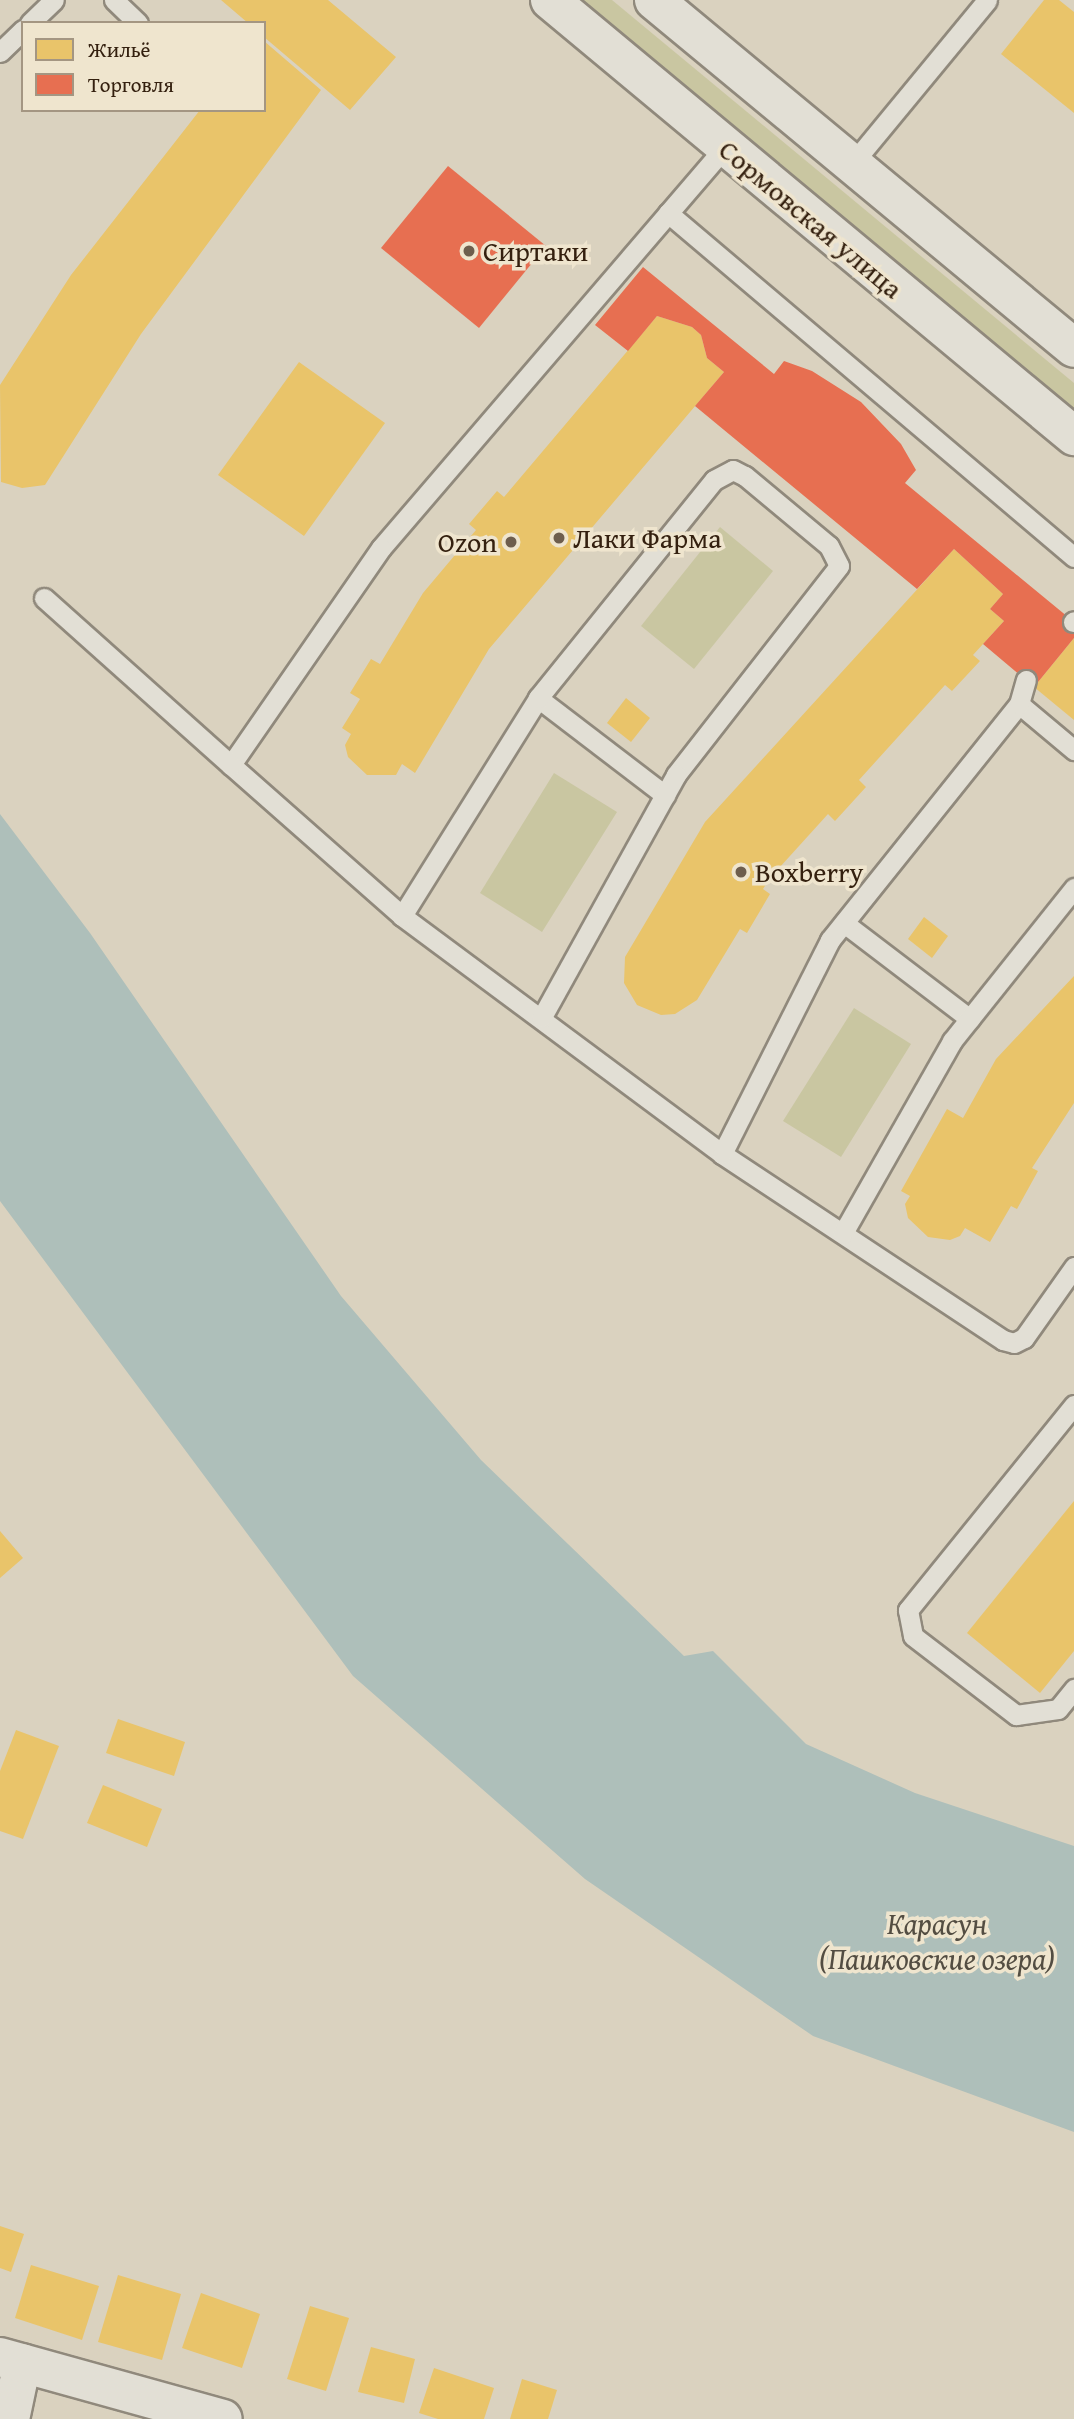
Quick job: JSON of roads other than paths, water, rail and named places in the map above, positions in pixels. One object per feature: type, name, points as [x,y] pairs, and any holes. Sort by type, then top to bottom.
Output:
[{"type":"main road","name":"Сормовская улица","points":[[550,0],[1074,436]]},
{"type":"main road","points":[[654,0],[1074,348]]},
{"type":"main road","points":[[11,2360],[223,2419]]},
{"type":"street","points":[[10,2419],[11,2360]]},
{"type":"lane","points":[[32,21],[54,0]]},
{"type":"lane","points":[[114,0],[136,21]]},
{"type":"lane","points":[[852,164],[987,0]]},
{"type":"lane","points":[[0,52],[21,32]]},
{"type":"lane","points":[[231,765],[382,548],[725,147]]},
{"type":"lane","points":[[668,214],[1074,556]]},
{"type":"lane","points":[[402,916],[538,698],[714,480],[733,470],[745,477],[829,546],[839,566],[665,795],[542,1017]]},
{"type":"lane","points":[[44,598],[402,916],[542,1017],[722,1154],[1003,1340],[1014,1343],[1033,1327],[1074,1267]]},
{"type":"lane","points":[[722,1154],[830,940],[1019,704],[1027,680]]},
{"type":"lane","points":[[538,698],[665,795]]},
{"type":"lane","points":[[1019,704],[1074,750]]},
{"type":"lane","points":[[843,1233],[952,1041],[1074,888]]},
{"type":"lane","points":[[844,923],[970,1019]]},
{"type":"lane","points":[[1074,1405],[908,1610],[913,1636],[1016,1715],[1058,1709],[1074,1689]]},
{"type":"water","name":"Карасун (Пашковские озера)","points":[[0,814],[90,933],[341,1296],[481,1460],[684,1656],[713,1651],[806,1744],[915,1793],[1074,1846],[1074,2132],[813,2036],[585,1879],[353,1676],[0,1201]]},
{"type":"place","name":"Сиртаки","points":[[469,251]]},
{"type":"place","name":"Лаки Фарма","points":[[559,538]]},
{"type":"place","name":"Ozon","points":[[511,542]]},
{"type":"place","name":"Boxberry","points":[[741,872]]}]
